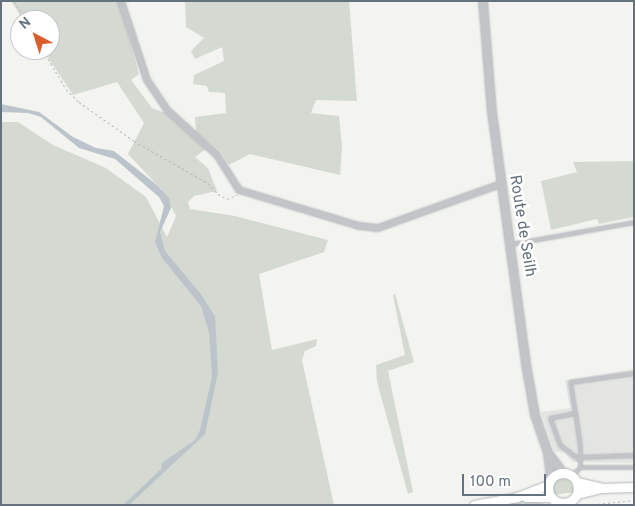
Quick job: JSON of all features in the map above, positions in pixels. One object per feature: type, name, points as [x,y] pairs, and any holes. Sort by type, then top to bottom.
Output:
[{"type":"main road","points":[[571,476],[577,494]]},
{"type":"main road","points":[[517,497],[550,482],[571,476],[602,488]]},
{"type":"main road","points":[[550,482],[551,497]]},
{"type":"main road","points":[[474,505],[517,497],[551,497],[566,504],[577,494],[602,488],[634,487]]},
{"type":"street","points":[[121,1],[147,80],[166,110],[217,155],[239,190],[359,226],[378,228],[501,184]]},
{"type":"street","name":"Route de Seilh","points":[[483,1],[501,184],[511,244],[526,364],[535,416],[548,453],[550,482]]},
{"type":"street","name":"Route de Seilh","points":[[548,453],[571,476]]},
{"type":"lane","points":[[511,244],[634,222]]},
{"type":"lane","points":[[580,467],[570,382],[634,373]]},
{"type":"lane","points":[[575,413],[550,418],[560,445],[580,458],[634,455]]},
{"type":"lane","points":[[571,476],[580,467],[634,467]]},
{"type":"path","points":[[49,60],[66,89],[79,102],[134,141],[208,182],[227,199],[239,190]]},
{"type":"path","points":[[588,505],[634,500]]},
{"type":"shaded area","points":[[11,1],[119,1],[139,74],[131,80],[152,108],[168,114],[206,149],[195,157],[208,168],[217,191],[194,196],[188,202],[190,209],[235,216],[328,240],[324,252],[259,274],[272,350],[317,339],[316,346],[305,351],[302,360],[334,505],[1,505],[1,122],[18,122],[53,145],[106,168],[146,197],[167,237],[176,216],[162,190],[128,154],[144,123],[117,82],[73,95],[50,60],[60,60],[60,10],[17,10]]},
{"type":"shaded area","points":[[185,1],[349,1],[357,101],[316,100],[311,113],[339,116],[342,148],[340,175],[250,154],[229,165],[220,151],[196,131],[195,117],[226,113],[225,93],[209,92],[207,86],[193,84],[194,75],[224,61],[222,47],[195,59],[191,51],[204,38],[186,27]]},
{"type":"shaded area","points":[[1,104],[39,112],[73,137],[96,148],[114,151],[157,185],[169,198],[171,208],[160,232],[165,251],[200,293],[215,316],[218,372],[205,434],[129,505],[123,505],[161,469],[162,463],[195,440],[200,430],[212,377],[209,332],[201,306],[162,258],[155,242],[164,206],[159,197],[115,159],[79,148],[41,117],[28,113],[1,112]]},
{"type":"shaded area","points":[[634,161],[634,217],[599,224],[597,219],[551,230],[541,181],[577,172],[573,162]]},
{"type":"shaded area","points":[[395,294],[414,362],[388,371],[413,492],[408,494],[377,382],[376,365],[405,355],[393,295]]},
{"type":"shaded area","points":[[634,369],[634,463],[572,462],[565,453],[554,451],[541,412],[570,408],[565,380]]},
{"type":"shaded area","points":[[563,476],[571,480],[574,492],[554,495],[552,485]]},
{"type":"shaded area","points":[[529,501],[551,505],[498,505],[505,503]]}]
